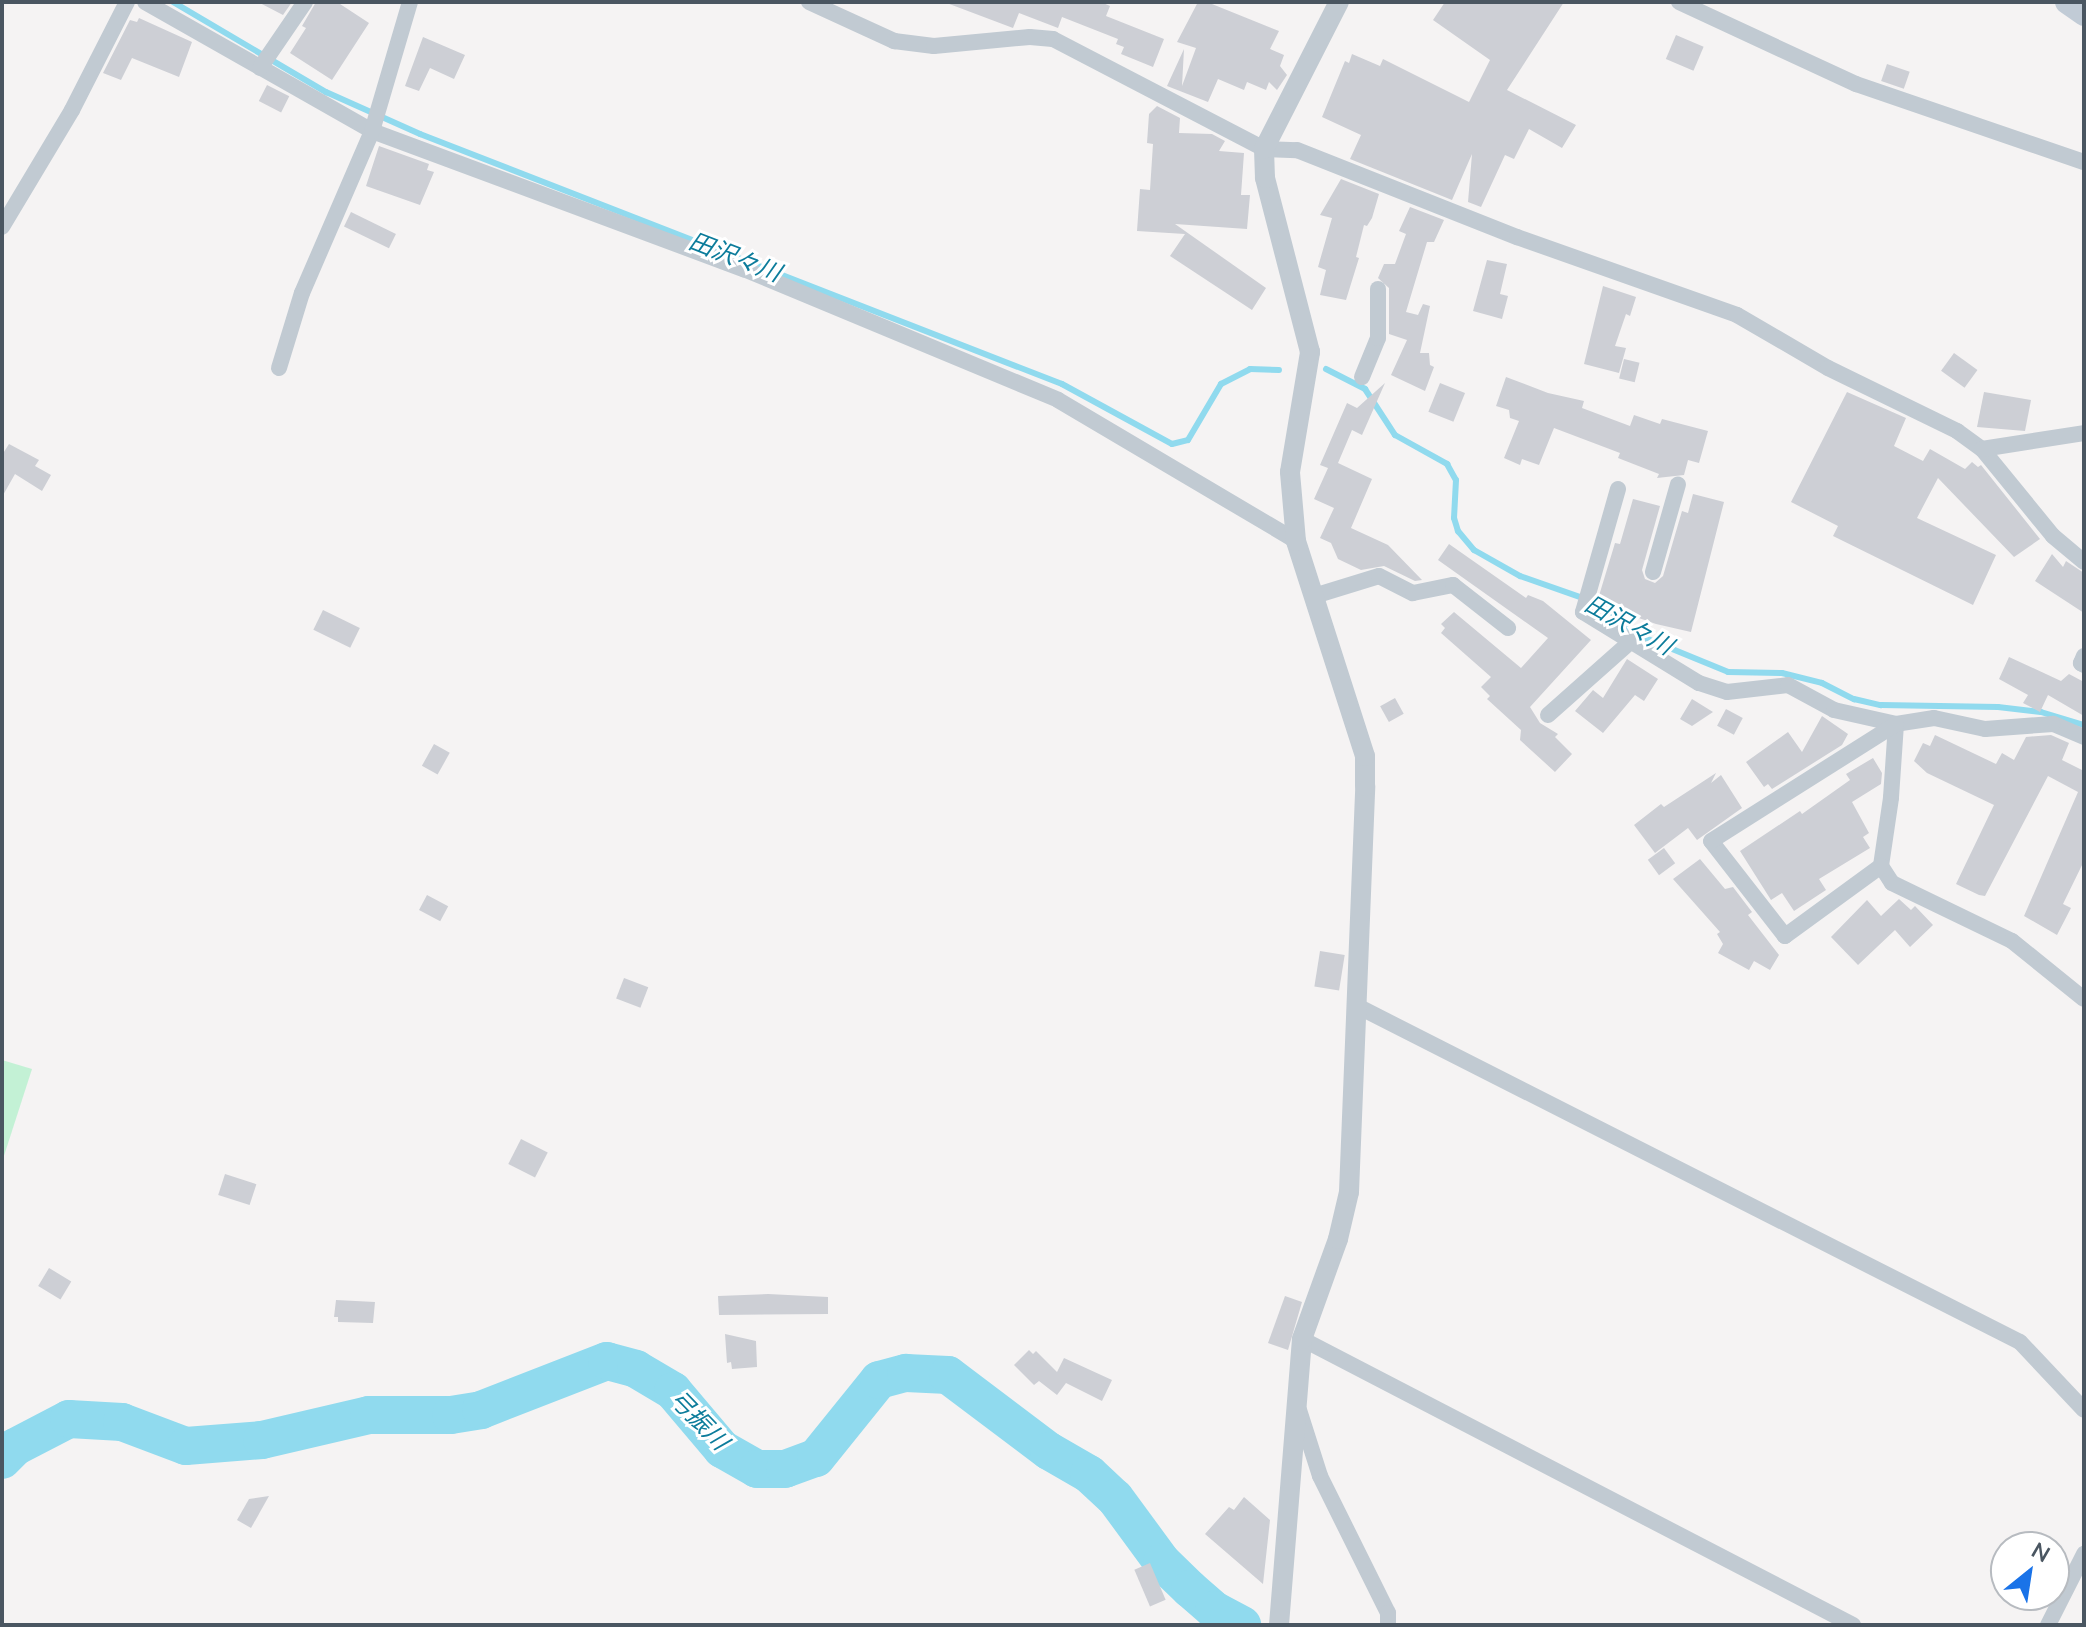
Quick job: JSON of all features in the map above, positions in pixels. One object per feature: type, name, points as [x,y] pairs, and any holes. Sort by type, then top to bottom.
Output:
[{"type":"main road","points":[[2067,2],[2084,14]]},
{"type":"street","points":[[2,227],[72,110],[127,2]]},
{"type":"street","points":[[145,2],[373,130],[744,269],[1058,400],[1296,541]]},
{"type":"street","points":[[261,68],[305,2]]},
{"type":"street","points":[[279,368],[302,293],[373,130],[410,2]]},
{"type":"street","points":[[809,2],[894,41],[934,46],[1030,37],[1053,39],[1264,149],[1297,150],[1517,237],[1737,315],[1828,368],[1957,431],[1982,449],[2053,536],[2084,562]]},
{"type":"street","points":[[1279,1625],[1302,1339],[1338,1239],[1349,1192],[1365,756],[1296,541],[1290,472],[1310,352],[1265,178],[1264,149],[1339,2]]},
{"type":"street","points":[[1679,2],[1700,6],[1856,84],[2084,162]]},
{"type":"street","points":[[1362,377],[1378,338],[1378,289]]},
{"type":"street","points":[[1982,449],[2084,433]]},
{"type":"street","points":[[1653,572],[1678,484]]},
{"type":"street","points":[[1618,489],[1583,612],[1629,643],[1699,683],[1727,692],[1788,685],[1834,710],[1896,724],[1934,718],[1985,729],[2053,724],[2084,737]]},
{"type":"street","points":[[1314,596],[1379,576],[1413,593],[1453,585],[1508,628]]},
{"type":"street","points":[[1548,715],[1629,643]]},
{"type":"street","points":[[2084,656],[2081,663],[2084,665]]},
{"type":"street","points":[[1896,724],[1891,798],[1881,866],[1892,883],[2012,941],[2084,999]]},
{"type":"street","points":[[1881,866],[1785,936],[1711,841],[1896,724]]},
{"type":"street","points":[[1357,1006],[2020,1342],[2084,1410]]},
{"type":"street","points":[[1302,1339],[1853,1625]]},
{"type":"street","points":[[1297,1405],[1320,1476],[1388,1613],[1388,1625]]},
{"type":"street","points":[[2048,1625],[2084,1554]]},
{"type":"green space","points":[[2,1060],[32,1069],[2,1162]]},
{"type":"building","points":[[258,2],[292,2],[283,15]]},
{"type":"building","points":[[316,2],[337,2],[369,23],[332,80],[290,53],[306,28],[302,26]]},
{"type":"building","points":[[944,2],[1101,2],[1110,6],[1106,16],[1164,39],[1153,67],[1121,54],[1124,47],[1116,44],[1118,39],[1062,17],[1058,28],[1019,13],[1013,28]]},
{"type":"building","points":[[1198,2],[1207,2],[1279,31],[1270,49],[1284,55],[1280,66],[1287,75],[1277,90],[1269,82],[1266,90],[1247,82],[1244,90],[1218,79],[1208,102],[1167,86],[1184,49],[1182,86],[1196,48],[1177,42]]},
{"type":"building","points":[[1445,2],[1564,2],[1507,90],[1576,125],[1562,148],[1529,129],[1514,159],[1505,155],[1481,207],[1468,202],[1472,154],[1452,200],[1350,159],[1361,135],[1322,117],[1345,61],[1349,63],[1352,54],[1380,66],[1383,59],[1469,102],[1490,60],[1433,20]]},
{"type":"building","points":[[139,18],[192,42],[179,77],[132,58],[121,80],[103,73],[130,20],[137,22]]},
{"type":"building","points":[[1676,35],[1704,47],[1693,71],[1666,59]]},
{"type":"building","points":[[423,37],[465,55],[454,79],[430,68],[419,91],[405,86]]},
{"type":"building","points":[[1887,64],[1910,72],[1904,89],[1881,81]]},
{"type":"building","points":[[267,85],[289,96],[281,112],[259,101]]},
{"type":"building","points":[[1157,106],[1180,118],[1179,133],[1212,134],[1225,141],[1219,151],[1244,153],[1241,195],[1250,195],[1247,229],[1175,224],[1266,288],[1252,310],[1170,256],[1185,234],[1137,231],[1140,189],[1150,190],[1153,144],[1147,143],[1149,114]]},
{"type":"building","points":[[379,146],[429,164],[427,170],[434,172],[420,205],[366,186]]},
{"type":"building","points":[[1341,179],[1379,194],[1372,218],[1367,226],[1364,225],[1356,257],[1359,258],[1346,300],[1320,295],[1326,270],[1318,267],[1332,218],[1320,215]]},
{"type":"building","points":[[1410,207],[1444,220],[1434,242],[1427,242],[1406,312],[1418,315],[1423,304],[1430,306],[1420,353],[1429,353],[1430,365],[1434,367],[1425,391],[1391,375],[1407,340],[1389,334],[1389,288],[1378,278],[1384,264],[1395,264],[1406,234],[1399,231]]},
{"type":"building","points":[[351,212],[396,234],[389,248],[344,226]]},
{"type":"building","points":[[1487,260],[1507,264],[1500,294],[1508,296],[1502,319],[1473,311]]},
{"type":"building","points":[[1603,286],[1636,297],[1630,316],[1626,314],[1615,346],[1626,348],[1619,373],[1584,364]]},
{"type":"building","points":[[1954,353],[1977,370],[1965,388],[1941,371]]},
{"type":"building","points":[[1624,359],[1640,363],[1635,382],[1619,378]]},
{"type":"building","points":[[1506,377],[1548,393],[1584,401],[1582,408],[1630,426],[1634,415],[1660,424],[1662,419],[1708,431],[1699,463],[1688,460],[1684,475],[1657,478],[1659,474],[1618,458],[1620,453],[1554,428],[1539,465],[1522,459],[1520,465],[1504,458],[1519,421],[1510,418],[1509,410],[1496,406]]},
{"type":"building","points":[[1385,383],[1362,435],[1352,430],[1338,463],[1372,479],[1351,528],[1388,545],[1422,580],[1415,581],[1384,566],[1361,570],[1338,559],[1331,543],[1320,538],[1334,508],[1314,499],[1328,468],[1320,465],[1347,403],[1357,408]]},
{"type":"building","points":[[1440,383],[1465,393],[1453,422],[1428,412]]},
{"type":"building","points":[[1847,392],[1906,418],[1894,446],[1923,461],[1930,449],[1965,469],[1972,462],[1978,467],[1981,465],[2040,539],[2014,557],[1938,478],[1917,518],[1996,555],[1973,605],[1833,536],[1838,526],[1791,502]]},
{"type":"building","points":[[1984,392],[2031,400],[2025,431],[1977,427]]},
{"type":"building","points":[[9,444],[39,460],[35,466],[51,475],[42,491],[15,474],[2,497],[2,455]]},
{"type":"building","points":[[1693,494],[1724,502],[1691,632],[1613,609],[1598,599],[1615,543],[1620,544],[1633,499],[1660,506],[1642,570],[1645,579],[1655,583],[1663,576],[1682,511],[1688,513]]},
{"type":"building","points":[[1449,544],[1526,598],[1528,595],[1543,601],[1591,640],[1530,707],[1540,723],[1558,734],[1555,737],[1572,754],[1555,772],[1520,740],[1521,730],[1487,699],[1490,696],[1481,687],[1491,677],[1441,633],[1445,628],[1441,624],[1454,612],[1521,668],[1548,638],[1438,560]]},
{"type":"building","points":[[2052,554],[2063,567],[2066,561],[2084,573],[2084,613],[2035,581]]},
{"type":"building","points":[[323,610],[360,628],[350,648],[313,630]]},
{"type":"building","points":[[2009,657],[2061,681],[2069,674],[2084,682],[2084,716],[2048,695],[2040,712],[2023,703],[2028,695],[1999,679]]},
{"type":"building","points":[[1627,659],[1658,679],[1644,701],[1635,695],[1603,733],[1575,711],[1593,690],[1603,698]]},
{"type":"building","points":[[1395,698],[1404,714],[1389,722],[1380,706]]},
{"type":"building","points":[[1692,699],[1713,712],[1692,726],[1680,719]]},
{"type":"building","points":[[1726,709],[1743,718],[1734,735],[1717,726]]},
{"type":"building","points":[[1822,716],[1848,734],[1842,745],[1772,789],[1768,784],[1764,787],[1746,762],[1788,732],[1802,752]]},
{"type":"building","points":[[1935,735],[1996,764],[2002,753],[2014,760],[2026,737],[2051,735],[2069,743],[2062,760],[2084,771],[2084,861],[2063,904],[2071,908],[2057,935],[2024,916],[2078,792],[2048,776],[1985,896],[1979,895],[1956,884],[1994,805],[1927,773],[1914,761],[1923,743],[1930,746]]},
{"type":"building","points":[[434,744],[450,753],[438,775],[422,766]]},
{"type":"building","points":[[1873,758],[1882,773],[1881,784],[1852,802],[1869,833],[1863,837],[1870,848],[1819,879],[1826,890],[1794,911],[1782,893],[1771,900],[1740,851],[1800,811],[1802,814],[1850,780],[1846,774]]},
{"type":"building","points":[[1716,773],[1711,783],[1721,775],[1742,808],[1697,840],[1688,828],[1655,853],[1634,825],[1661,804],[1664,807]]},
{"type":"building","points":[[1664,848],[1675,863],[1659,875],[1648,860]]},
{"type":"building","points":[[1700,859],[1725,889],[1733,887],[1752,912],[1748,915],[1779,955],[1770,970],[1754,961],[1749,970],[1718,953],[1723,944],[1717,934],[1720,932],[1673,879]]},
{"type":"building","points":[[427,895],[448,906],[440,921],[419,910]]},
{"type":"building","points":[[1899,899],[1911,910],[1915,906],[1933,925],[1910,947],[1895,930],[1858,965],[1831,937],[1867,900],[1881,916]]},
{"type":"building","points":[[1320,951],[1345,955],[1339,990],[1314,987]]},
{"type":"building","points":[[624,978],[648,987],[640,1008],[616,999]]},
{"type":"building","points":[[521,1139],[548,1153],[535,1178],[508,1164]]},
{"type":"building","points":[[225,1174],[256,1184],[250,1205],[218,1195]]},
{"type":"building","points":[[49,1268],[71,1281],[60,1299],[38,1286]]},
{"type":"building","points":[[768,1294],[828,1297],[828,1314],[719,1315],[718,1296]]},
{"type":"building","points":[[1285,1296],[1302,1302],[1288,1350],[1268,1343]]},
{"type":"building","points":[[336,1300],[375,1302],[373,1323],[338,1322],[338,1317],[334,1317]]},
{"type":"building","points":[[725,1334],[756,1341],[757,1367],[732,1369],[731,1362],[727,1363]]},
{"type":"building","points":[[1029,1350],[1033,1354],[1036,1351],[1057,1372],[1064,1358],[1112,1380],[1102,1401],[1066,1383],[1057,1395],[1039,1381],[1034,1385],[1014,1365]]},
{"type":"building","points":[[269,1496],[251,1528],[237,1520],[249,1499]]},
{"type":"building","points":[[1244,1497],[1270,1520],[1263,1584],[1205,1534],[1229,1507],[1234,1510]]},
{"type":"building","points":[[1150,1563],[1166,1600],[1150,1606],[1134,1570]]},
{"type":"waterway","name":"田沢々川","points":[[173,2],[326,92],[420,134],[1062,384],[1172,444],[1188,440],[1221,384],[1250,369],[1279,370]]},
{"type":"waterway","name":"田沢々川","points":[[1326,369],[1365,389],[1395,435],[1447,464],[1456,480],[1454,518],[1458,531],[1474,550],[1520,576],[1603,605],[1638,635],[1728,672],[1782,673],[1822,683],[1854,699],[1881,705],[1998,707],[2041,712],[2084,725]]},
{"type":"waterway","name":"弓振川","points":[[2,1460],[15,1447],[69,1419],[122,1422],[186,1446],[262,1440],[369,1415],[451,1415],[481,1410],[607,1361],[636,1369],[673,1391],[722,1449],[757,1469],[785,1469],[816,1458],[879,1380],[906,1373],[948,1375],[1049,1451],[1089,1474],[1115,1498],[1162,1562],[1214,1610],[1242,1625]]}]
